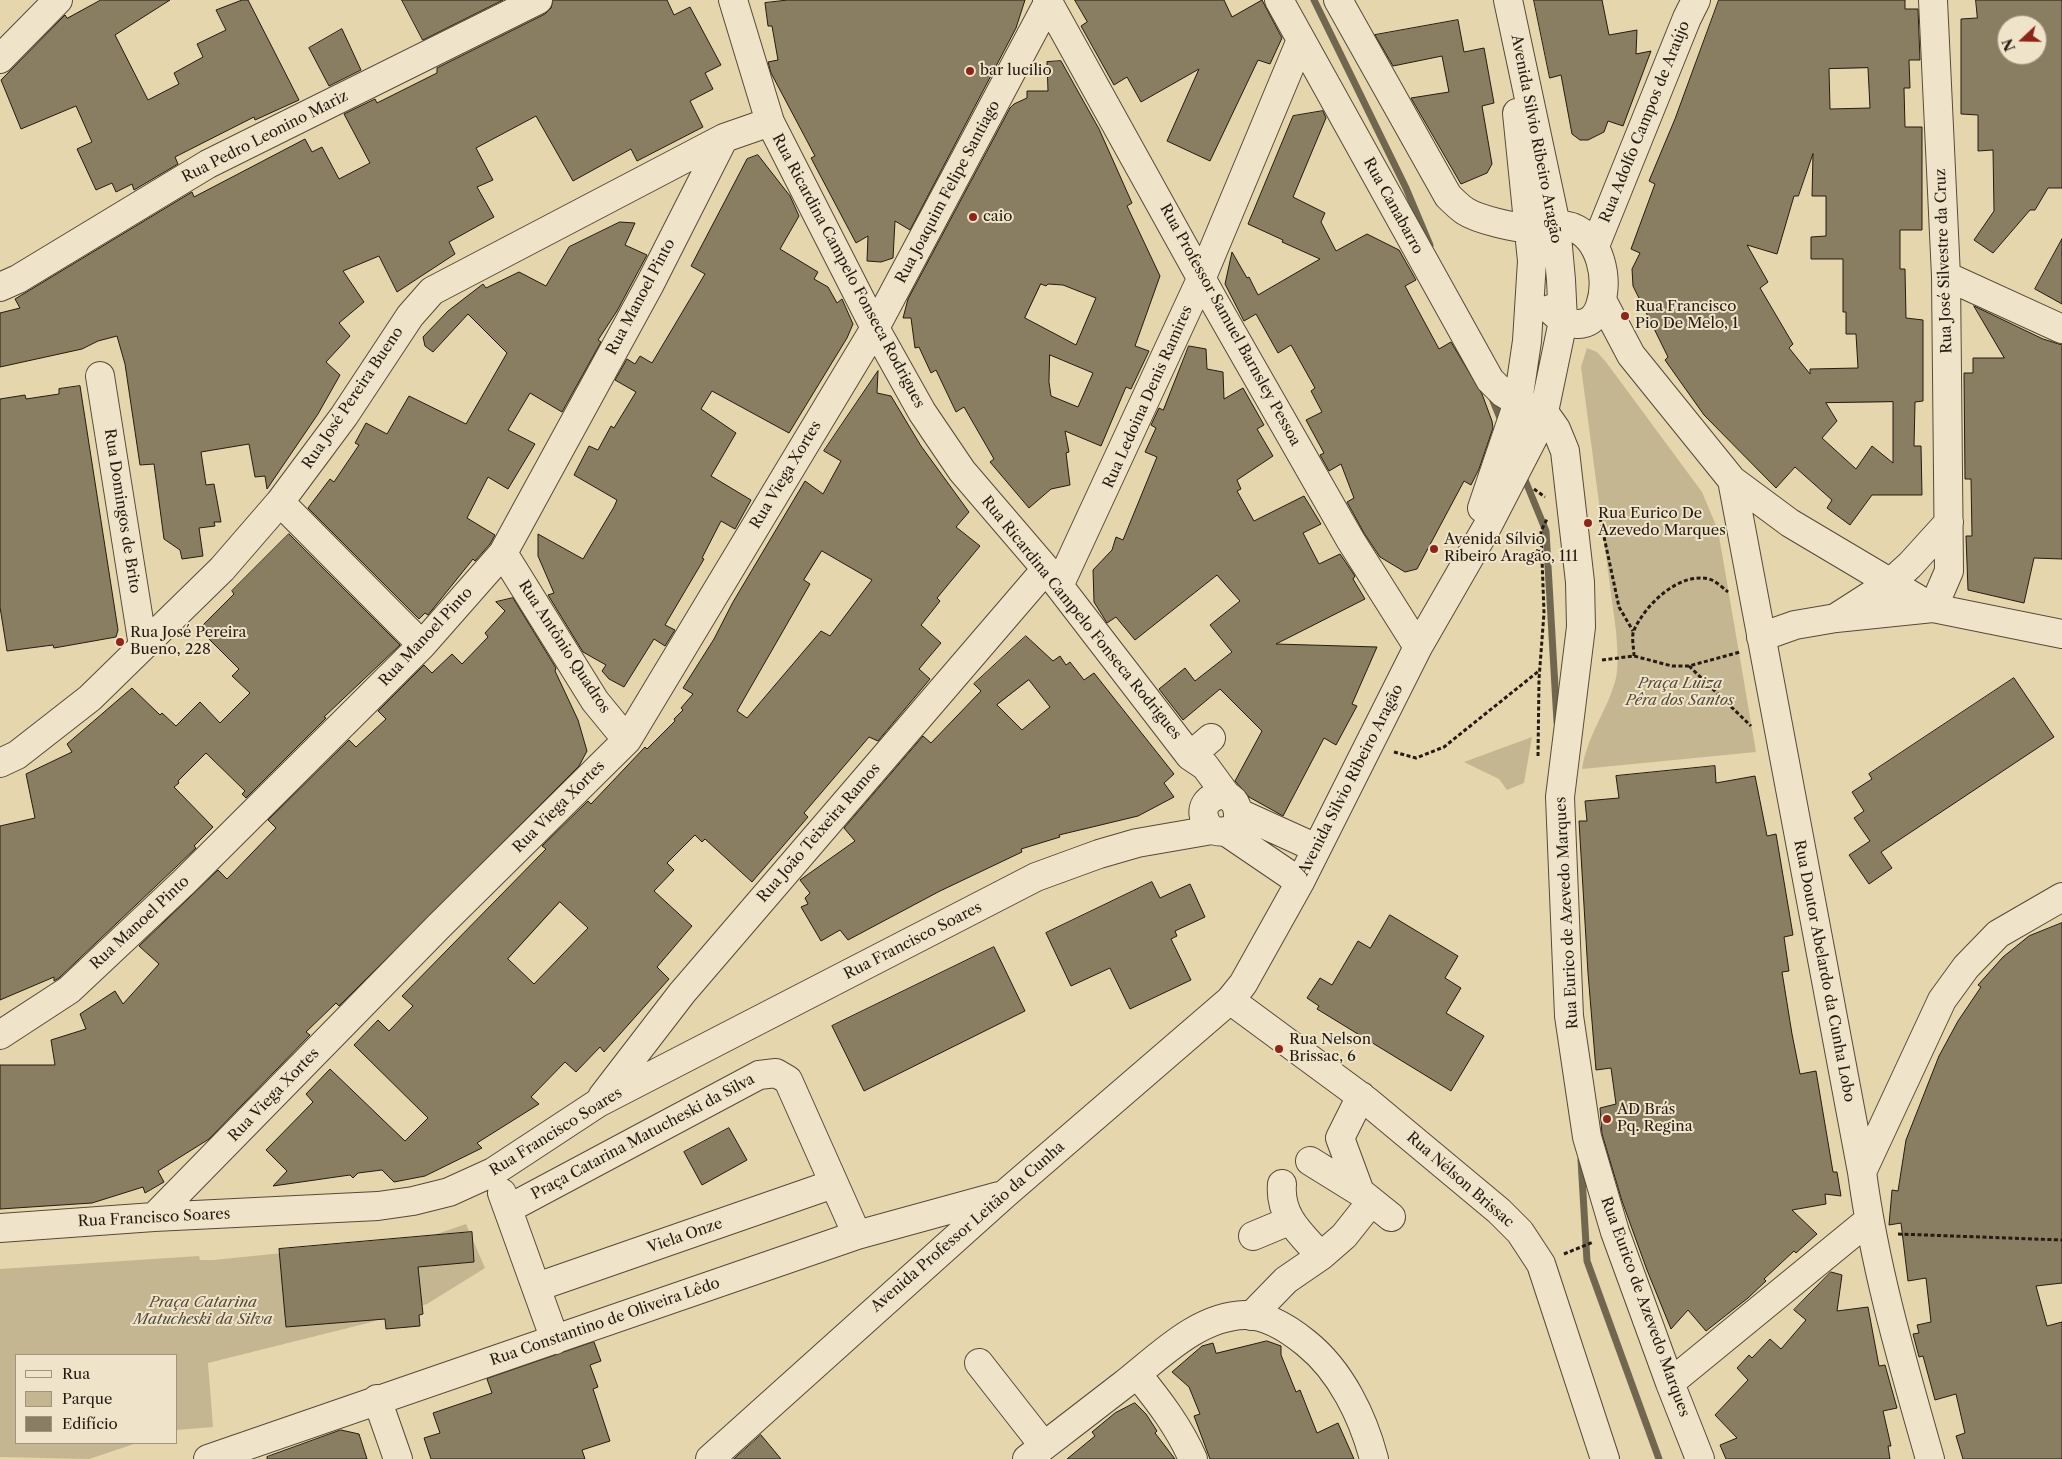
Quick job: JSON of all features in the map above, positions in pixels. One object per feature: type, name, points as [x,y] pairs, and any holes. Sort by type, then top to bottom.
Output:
[{"type":"street","points":[[0,59],[58,0]]},
{"type":"street","name":"Rua Pedro Leonino Mariz","points":[[0,287],[18,279],[208,164],[538,0]]},
{"type":"street","name":"Rua Ricardina Campelo Fonseca Rodrigues","points":[[733,0],[770,122],[875,328],[922,412],[962,472],[1053,578],[1190,756],[1205,766],[1219,813],[1300,882]]},
{"type":"street","name":"Rua Canabarro","points":[[1279,0],[1478,361],[1490,380],[1503,393],[1518,402]]},
{"type":"street","points":[[1338,0],[1448,196],[1466,212],[1497,222],[1529,228],[1556,225],[1570,227],[1584,232],[1595,246],[1600,263],[1584,314]]},
{"type":"street","name":"Avenida Silvio Ribeiro Aragão","points":[[1469,558],[1480,514],[1518,402],[1527,341],[1532,261],[1507,0]]},
{"type":"street","name":"Avenida Silvio Ribeiro Aragão","points":[[1230,1000],[1243,984],[1300,882],[1418,647],[1512,480],[1544,412],[1584,314],[1556,225],[1507,0]]},
{"type":"street","name":"Rua Adolfo Campos de Araújo","points":[[1595,246],[1696,0]]},
{"type":"street","name":"Rua José Silvestre da Cruz","points":[[1933,0],[1946,276],[1949,522],[1949,571],[1933,608]]},
{"type":"street","name":"Rua Professor Samuel Barnsley Pessoa","points":[[1048,1],[1215,302],[1351,541],[1418,647]]},
{"type":"street","name":"Rua Joaquim Felipe Santiago","points":[[875,328],[1048,1]]},
{"type":"street","name":"Rua Ledoina Denis Ramires","points":[[1053,578],[1202,277],[1301,40]]},
{"type":"street","name":"Rua José Pereira Bueno","points":[[6,756],[90,698],[222,570],[280,502],[344,416],[410,316],[432,291],[724,138],[770,122]]},
{"type":"street","name":"Rua Manoel Pinto","points":[[0,1034],[69,990],[184,882],[422,645],[503,553],[650,284],[724,138]]},
{"type":"street","points":[[1532,261],[1543,300],[1584,314],[1631,355],[1732,480],[1790,523],[1933,608],[2062,634]]},
{"type":"street","points":[[1946,276],[2062,329]]},
{"type":"street","name":"Rua Viega Xortes","points":[[154,1217],[439,926],[627,740],[875,328]]},
{"type":"street","name":"Rua Domingos de Brito","points":[[100,376],[143,646]]},
{"type":"street","points":[[1518,402],[1544,412]]},
{"type":"street","name":"Rua Eurico de Azevedo Marques","points":[[1544,412],[1556,429],[1565,451],[1562,504],[1580,582],[1581,627],[1560,797],[1569,1016],[1587,1137],[1615,1232],[1670,1384],[1700,1459]]},
{"type":"street","name":"Rua Doutor Abelardo da Cunha Lobo","points":[[1732,480],[1862,1172],[1870,1226],[1894,1332],[1930,1459]]},
{"type":"street","points":[[280,502],[422,645]]},
{"type":"street","points":[[1836,618],[1890,584],[1949,522]]},
{"type":"street","name":"Rua Antônio Quadros","points":[[503,553],[595,701],[627,740]]},
{"type":"street","name":"Rua João Teixeira Ramos","points":[[598,1103],[682,993],[1053,578]]},
{"type":"street","points":[[1760,637],[1795,625],[1836,618],[1933,608]]},
{"type":"street","points":[[1190,756],[1211,738]]},
{"type":"street","name":"Rua Ricardina Campelo Fonseca Rodrigues","points":[[1219,813],[1316,848]]},
{"type":"street","name":"Rua Francisco Soares","points":[[0,1228],[154,1217],[378,1206],[412,1201],[449,1192],[493,1172],[598,1103],[1036,877],[1100,854],[1151,840],[1219,813]]},
{"type":"street","points":[[1862,1172],[1942,1000],[1952,984],[1998,934],[2062,897]]},
{"type":"street","name":"Rua Nélson Brissac","points":[[1230,1000],[1360,1096],[1499,1211],[1520,1232],[1540,1264],[1605,1459]]},
{"type":"street","name":"Avenida Professor Leitão da Cunha","points":[[710,1459],[1005,1194],[1230,1000]]},
{"type":"street","name":"Praça Catarina Matucheski da Silva","points":[[508,1209],[759,1075],[769,1072],[776,1073],[788,1080],[833,1184],[858,1235]]},
{"type":"street","points":[[1360,1096],[1340,1138],[1374,1203]]},
{"type":"street","points":[[1310,1161],[1374,1203]]},
{"type":"street","points":[[493,1172],[555,1340]]},
{"type":"street","name":"Viela Onze","points":[[537,1287],[833,1184]]},
{"type":"street","points":[[1282,1184],[1281,1199],[1289,1221],[1321,1256]]},
{"type":"street","name":"Rua Constantino de Oliveira Lêdo","points":[[218,1457],[377,1399],[555,1340],[858,1235],[1005,1194]]},
{"type":"street","points":[[1252,1316],[1286,1280],[1321,1256],[1352,1244],[1374,1203]]},
{"type":"street","points":[[1253,1236],[1289,1221]]},
{"type":"street","points":[[1670,1384],[1870,1226]]},
{"type":"street","points":[[979,1363],[1035,1453],[1191,1332],[1224,1319],[1252,1316],[1272,1322],[1294,1333],[1322,1357],[1342,1385],[1359,1416],[1374,1459]]},
{"type":"street","points":[[1137,1374],[1164,1407],[1184,1439],[1193,1459]]},
{"type":"street","points":[[377,1399],[398,1459]]},
{"type":"path","points":[[1512,480],[1562,504],[1596,500],[1619,607],[1633,631],[1634,656]]},
{"type":"path","points":[[1537,759],[1544,614],[1541,531],[1562,504]]},
{"type":"path","points":[[1633,631],[1659,596],[1671,586],[1694,579],[1710,579],[1733,596]]},
{"type":"path","points":[[1576,662],[1634,656],[1672,666],[1689,666],[1744,651],[1760,637]]},
{"type":"path","points":[[1689,666],[1762,736],[1782,748]]},
{"type":"path","points":[[1391,751],[1416,758],[1444,747],[1541,670]]},
{"type":"path","points":[[1870,1226],[2062,1240]]},
{"type":"path","points":[[1540,1264],[1615,1232]]},
{"type":"green space","name":"Praça Luiza Pêra dos Santos","points":[[1587,348],[1597,352],[1606,362],[1702,492],[1718,530],[1756,752],[1582,769],[1593,733],[1616,678],[1618,660],[1616,631],[1581,367]]},
{"type":"green space","points":[[1532,737],[1524,783],[1507,790],[1499,779],[1464,762]]},
{"type":"green space","name":"Praça Catarina Matucheski da Silva","points":[[466,1224],[485,1268],[427,1304],[368,1323],[208,1363],[213,1427],[178,1430],[178,1354],[15,1354],[15,1444],[134,1444],[89,1459],[0,1457],[0,1269],[199,1256],[200,1260],[213,1260],[428,1237]]},
{"type":"building","points":[[101,0],[170,0],[115,35],[148,100],[179,84],[174,73],[203,57],[197,44],[226,30],[216,10],[242,0],[248,0],[299,100],[255,120],[254,117],[175,157],[178,164],[134,190],[132,184],[116,192],[112,183],[96,190],[77,149],[92,142],[76,106],[21,129],[1,80],[65,15],[67,18]]},
{"type":"building","points":[[402,0],[503,0],[423,40]]},
{"type":"building","points":[[553,0],[667,0],[674,15],[690,7],[721,65],[705,73],[713,89],[690,101],[703,127],[637,161],[631,149],[573,181],[536,116],[476,148],[493,180],[477,187],[494,217],[449,242],[455,254],[397,292],[379,256],[343,271],[364,302],[339,323],[350,336],[326,362],[340,375],[318,414],[267,489],[265,476],[255,477],[249,444],[201,452],[206,485],[214,484],[221,522],[214,522],[215,526],[199,528],[203,556],[182,559],[180,550],[164,539],[154,464],[140,465],[125,364],[117,336],[98,341],[82,349],[0,367],[0,313],[20,308],[15,299],[192,192],[194,197],[305,139],[312,152],[322,147],[339,179],[370,163],[344,114],[375,99],[377,103],[437,73],[437,68],[545,14],[551,8]]},
{"type":"building","points":[[788,0],[1025,0],[1016,28],[910,230],[895,221],[893,258],[881,262],[867,261],[868,236],[856,243],[811,158],[815,156],[771,73],[768,62],[778,60],[772,26],[768,26],[765,3]]},
{"type":"building","points":[[1075,0],[1224,0],[1232,17],[1262,0],[1282,38],[1270,64],[1258,60],[1210,161],[1167,141],[1199,69],[1141,102],[1127,77],[1114,85],[1081,26],[1087,22]]},
{"type":"building","points":[[1534,0],[1602,0],[1609,35],[1637,30],[1636,54],[1651,51],[1623,126],[1608,121],[1604,132],[1588,140],[1580,140],[1572,134],[1561,75],[1550,78]]},
{"type":"building","points":[[1719,0],[1905,0],[1905,9],[1918,9],[1920,60],[1909,60],[1910,88],[1904,88],[1905,127],[1922,127],[1922,230],[1900,230],[1900,269],[1905,269],[1906,318],[1923,320],[1923,401],[1915,402],[1914,446],[1921,446],[1922,495],[1872,495],[1850,525],[1827,508],[1832,500],[1795,467],[1776,488],[1704,415],[1665,360],[1668,357],[1633,286],[1632,269],[1640,253],[1631,249],[1655,184],[1649,181],[1675,119]],"holes":[[[1868,68],[1870,108],[1830,109],[1829,69]],[[1813,154],[1812,196],[1826,196],[1826,236],[1811,237],[1811,259],[1843,259],[1843,312],[1846,312],[1846,334],[1856,334],[1858,368],[1810,369],[1810,374],[1789,348],[1793,344],[1760,288],[1768,282],[1747,245],[1777,254],[1794,196],[1798,196]],[[1893,402],[1893,463],[1872,446],[1856,469],[1822,438],[1837,421],[1826,403]]]},
{"type":"building","points":[[1976,0],[2062,0],[2062,188],[2048,188],[2035,210],[2030,210],[1993,253],[1974,240],[1994,211],[1993,150],[1978,151],[1978,115],[1961,114],[1961,19],[1977,18]]},
{"type":"building","points":[[1458,20],[1464,52],[1484,48],[1494,103],[1482,106],[1492,164],[1487,173],[1461,184],[1411,98],[1449,92],[1442,56],[1393,66],[1375,35]]},
{"type":"building","points":[[342,29],[361,70],[329,86],[309,48]]},
{"type":"building","points":[[1061,61],[1099,129],[1132,203],[1127,206],[1160,276],[1135,346],[1149,351],[1131,389],[1126,387],[1101,446],[1065,431],[1069,452],[1066,453],[1070,485],[1051,489],[1029,508],[990,462],[994,459],[964,407],[956,412],[936,370],[931,373],[919,347],[915,348],[911,318],[903,318],[908,299],[1010,108],[1027,98],[1027,91],[1048,91],[1047,62]],"holes":[[[1041,284],[1046,286],[1048,284],[1063,285],[1096,298],[1076,345],[1025,318]],[[1050,355],[1093,373],[1078,407],[1051,396],[1049,382]]]},
{"type":"building","points":[[1323,111],[1326,118],[1293,197],[1325,213],[1321,222],[1336,251],[1367,234],[1399,250],[1416,280],[1405,286],[1439,349],[1451,342],[1482,394],[1492,421],[1493,428],[1479,469],[1471,485],[1464,481],[1417,569],[1405,572],[1380,557],[1364,533],[1347,502],[1354,498],[1341,464],[1329,471],[1320,455],[1324,453],[1306,420],[1322,412],[1311,391],[1315,388],[1291,345],[1278,353],[1256,314],[1244,321],[1225,284],[1232,252],[1247,278],[1249,277],[1258,295],[1320,259],[1248,224],[1293,116]]},
{"type":"building","points":[[758,155],[790,196],[799,216],[780,249],[818,272],[814,279],[828,287],[837,303],[842,299],[853,324],[847,338],[789,433],[712,391],[701,409],[736,433],[711,476],[751,500],[735,529],[721,521],[702,558],[704,559],[665,625],[675,630],[665,646],[654,639],[624,687],[609,679],[602,671],[606,665],[583,652],[548,595],[554,593],[538,556],[538,534],[583,559],[614,507],[617,500],[574,475],[589,446],[598,450],[611,426],[614,428],[636,392],[615,380],[627,359],[635,364],[640,356],[652,363],[705,274],[691,266],[747,159]]},
{"type":"building","points":[[620,222],[635,223],[625,245],[647,255],[617,311],[598,340],[601,342],[562,412],[530,393],[508,430],[535,444],[508,489],[488,477],[467,518],[495,535],[490,544],[475,561],[473,559],[428,615],[425,613],[419,619],[308,508],[330,479],[334,482],[359,445],[355,443],[366,423],[387,434],[409,396],[466,424],[507,353],[468,314],[433,352],[425,346],[423,337],[448,311],[483,284],[486,288],[519,272],[546,286],[569,247]]},
{"type":"building","points":[[2062,239],[2062,304],[2035,289]]},
{"type":"building","points":[[1974,306],[2043,339],[2062,345],[2062,559],[2034,558],[2024,603],[1968,590],[1966,536],[1972,536],[1971,479],[1965,479],[1964,373],[1973,373],[1973,358],[2004,358]]},
{"type":"building","points":[[1189,346],[1206,349],[1207,369],[1223,372],[1224,399],[1243,388],[1264,425],[1257,429],[1273,456],[1237,480],[1241,489],[1237,491],[1254,521],[1304,496],[1321,524],[1303,533],[1319,564],[1340,554],[1355,576],[1353,579],[1365,599],[1276,644],[1377,647],[1352,704],[1357,706],[1336,745],[1324,738],[1283,816],[1249,797],[1235,781],[1262,731],[1220,689],[1183,720],[1159,689],[1185,668],[1195,681],[1232,652],[1210,625],[1240,601],[1217,575],[1135,640],[1116,617],[1107,623],[1094,602],[1093,570],[1112,550],[1116,537],[1123,540],[1157,457],[1145,452],[1156,428],[1151,425],[1159,408],[1163,410]]},
{"type":"building","points":[[878,371],[877,393],[891,396],[921,446],[969,512],[956,527],[980,546],[937,598],[940,601],[921,625],[941,643],[919,669],[930,679],[878,741],[869,737],[804,813],[808,817],[752,882],[705,839],[702,842],[695,835],[667,863],[674,870],[654,891],[692,926],[657,967],[669,979],[604,1052],[600,1047],[576,1072],[565,1062],[531,1097],[539,1104],[477,1143],[482,1148],[425,1176],[394,1182],[382,1170],[358,1173],[353,1178],[350,1175],[273,1186],[287,1171],[266,1150],[313,1102],[306,1094],[330,1069],[405,1141],[428,1118],[354,1045],[378,1020],[389,1031],[413,1006],[402,996],[546,849],[542,846],[588,801],[591,804],[645,747],[647,749],[675,721],[674,719],[683,710],[681,708],[693,694],[683,688],[714,639],[733,602],[805,481],[823,494],[841,461],[824,451]],"holes":[[[822,551],[872,580],[830,636],[821,631],[747,718],[737,711],[810,584],[804,580]],[[560,902],[588,928],[534,984],[508,959]]]},
{"type":"building","points":[[80,386],[118,630],[116,637],[54,648],[53,645],[7,651],[0,607],[0,399],[25,395],[26,399],[59,394],[59,389]]},
{"type":"building","points":[[289,534],[400,645],[324,717],[326,718],[246,798],[242,794],[245,791],[206,753],[174,787],[213,827],[194,846],[196,848],[59,978],[54,981],[54,977],[0,1000],[0,826],[35,818],[26,774],[72,752],[67,744],[132,688],[160,715],[162,713],[176,726],[200,702],[220,723],[250,693],[232,676],[239,669],[209,639],[211,636],[201,627],[234,594],[232,591]]},
{"type":"building","points":[[513,598],[556,668],[555,671],[578,720],[587,751],[579,766],[339,1006],[336,1003],[306,1032],[310,1035],[209,1139],[158,1171],[164,1182],[145,1193],[143,1187],[92,1203],[0,1209],[0,1065],[55,1065],[51,1040],[86,1029],[80,1014],[115,991],[123,1004],[159,964],[139,946],[218,870],[227,879],[276,828],[268,820],[349,740],[356,747],[386,719],[378,711],[424,665],[432,673],[452,654],[462,664],[488,637],[485,633],[505,611],[496,602]]},
{"type":"building","points":[[1026,636],[1053,661],[1060,656],[1066,665],[1070,662],[1084,680],[1094,673],[1174,774],[1164,783],[1174,797],[1138,816],[1059,835],[1060,837],[1021,849],[1022,852],[940,891],[848,940],[840,930],[821,941],[801,907],[808,904],[805,898],[810,893],[800,880],[855,841],[844,828],[923,736],[931,743],[981,691],[974,684]],"holes":[[[1029,680],[1050,707],[1022,730],[997,705]]]},
{"type":"building","points":[[2014,678],[2054,737],[1881,852],[1892,868],[1869,884],[1849,855],[1870,841],[1854,818],[1864,811],[1852,792],[1872,779],[1869,774]]},
{"type":"building","points":[[1715,766],[1716,783],[1755,776],[1767,836],[1776,834],[1793,935],[1784,937],[1789,971],[1782,972],[1792,1034],[1800,1074],[1816,1071],[1833,1172],[1837,1172],[1841,1196],[1825,1194],[1826,1204],[1792,1210],[1817,1234],[1796,1253],[1794,1251],[1764,1279],[1766,1281],[1748,1298],[1706,1331],[1688,1310],[1671,1329],[1622,1201],[1602,1134],[1600,1108],[1616,1104],[1611,1068],[1596,1070],[1579,821],[1587,821],[1585,801],[1619,798],[1616,776]]},
{"type":"building","points":[[1152,882],[1160,898],[1190,884],[1205,917],[1175,931],[1177,936],[1171,939],[1191,980],[1130,1009],[1110,968],[1071,986],[1046,933]]},
{"type":"building","points":[[1390,915],[1458,956],[1445,978],[1461,988],[1446,1013],[1484,1036],[1451,1091],[1317,1009],[1319,1006],[1307,998],[1320,978],[1332,985],[1358,941],[1370,948]]},
{"type":"building","points":[[2062,923],[2062,1283],[2036,1286],[2047,1326],[2062,1322],[2062,1459],[1963,1459],[1956,1436],[1965,1433],[1956,1394],[1935,1400],[1923,1356],[1919,1357],[1913,1334],[1919,1333],[1917,1325],[1931,1322],[1926,1278],[1908,1281],[1901,1223],[1889,1225],[1892,1190],[1898,1191],[1906,1140],[1939,1056],[1958,1021],[1981,987],[1978,985],[2003,957],[2029,936]]},
{"type":"building","points":[[994,947],[1025,1011],[864,1091],[832,1026]]},
{"type":"building","points":[[729,1128],[747,1160],[702,1185],[684,1152]]},
{"type":"building","points":[[472,1232],[474,1262],[418,1267],[423,1314],[419,1315],[420,1326],[386,1329],[385,1319],[286,1327],[279,1249]]},
{"type":"building","points":[[1831,1272],[1842,1275],[1837,1311],[1868,1307],[1879,1366],[1885,1365],[1897,1408],[1883,1411],[1891,1446],[1888,1446],[1890,1459],[1726,1459],[1720,1445],[1737,1438],[1715,1415],[1748,1380],[1737,1368],[1749,1355],[1752,1358],[1770,1339],[1781,1349],[1806,1320],[1794,1310]]},
{"type":"building","points":[[1267,1341],[1281,1346],[1281,1355],[1296,1392],[1300,1390],[1317,1433],[1338,1423],[1354,1459],[1210,1459],[1194,1416],[1200,1414],[1189,1387],[1172,1372],[1202,1346],[1213,1343],[1216,1353]]},
{"type":"building","points":[[594,1342],[601,1361],[590,1365],[598,1387],[593,1389],[610,1441],[582,1450],[585,1459],[431,1459],[424,1438],[440,1433],[433,1413],[492,1393],[487,1379]]},
{"type":"building","points":[[1135,1403],[1146,1414],[1157,1431],[1155,1433],[1175,1459],[1067,1459],[1095,1436],[1092,1432],[1115,1413]]},
{"type":"building","points":[[341,1430],[359,1434],[367,1459],[267,1459],[267,1457]]},
{"type":"building","points":[[761,1435],[781,1459],[734,1459]]},
{"type":"waterway","points":[[1314,0],[1406,188],[1430,245]]},
{"type":"waterway","points":[[1491,396],[1502,423]]},
{"type":"waterway","points":[[1523,475],[1546,531],[1557,722]]},
{"type":"waterway","points":[[1581,1160],[1587,1261],[1659,1459]]},
{"type":"place","name":"bar lucilio","points":[[970,71]]},
{"type":"place","name":"caio","points":[[973,217]]},
{"type":"place","name":"Rua Francisco Pio De Melo, 1","points":[[1625,316]]},
{"type":"place","name":"Rua Eurico De Azevedo Marques","points":[[1588,523]]},
{"type":"place","name":"Avenida Sílvio Ribeiro Aragão, 111","points":[[1434,549]]},
{"type":"place","name":"Rua José Pereira Bueno, 228","points":[[120,642]]},
{"type":"place","name":"Rua Nelson Brissac, 6","points":[[1279,1049]]},
{"type":"place","name":"AD Brás Pq. Regina","points":[[1607,1119]]}]
